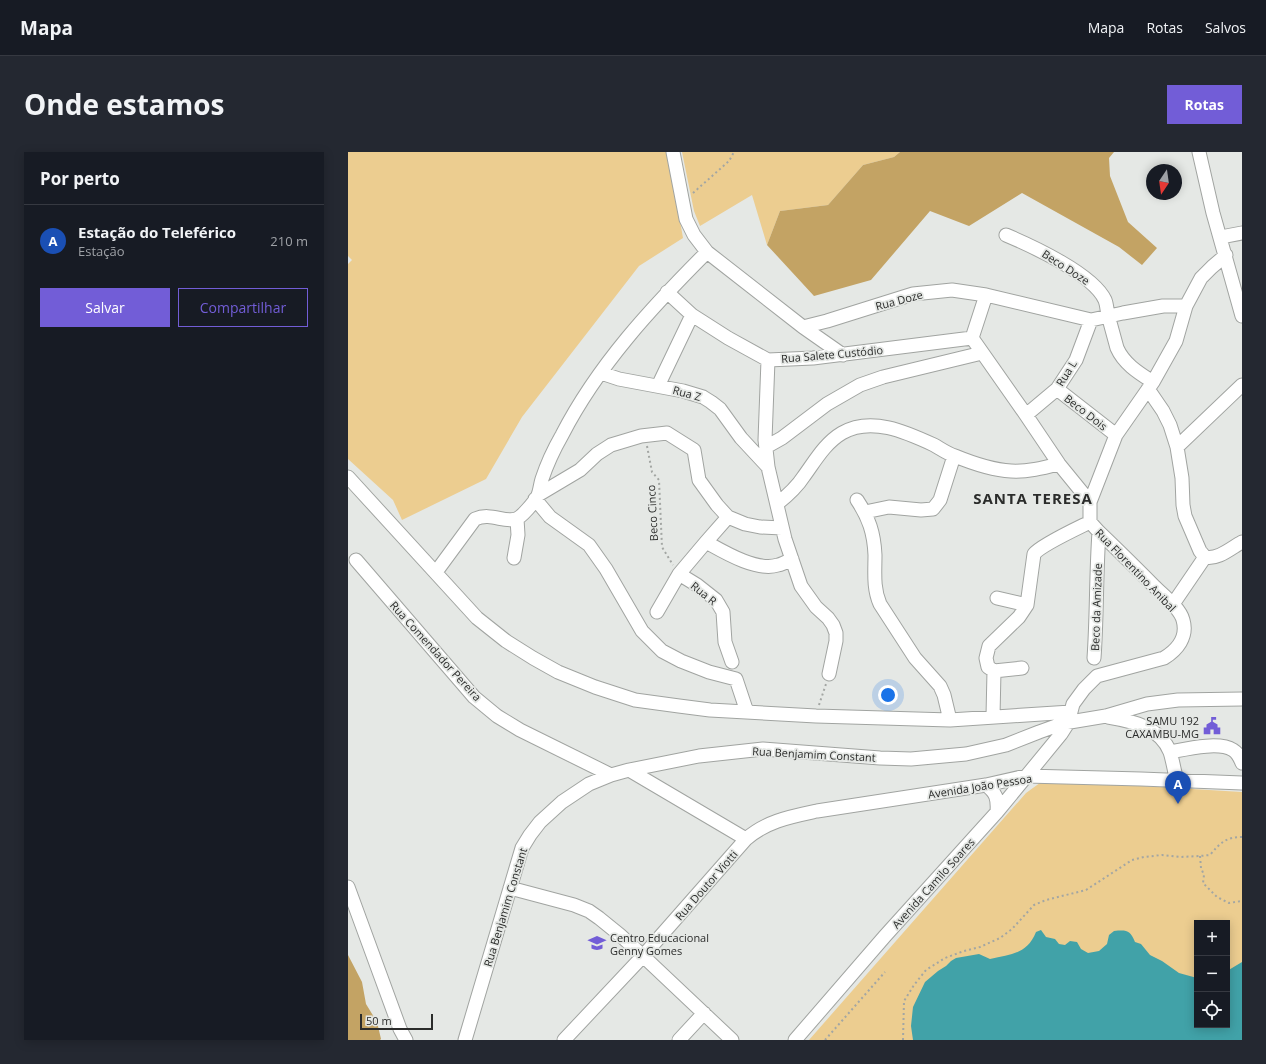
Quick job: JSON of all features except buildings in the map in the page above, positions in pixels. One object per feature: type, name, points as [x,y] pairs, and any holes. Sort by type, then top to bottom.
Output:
[{"type":"street","points":[[673,152],[686,219],[694,235],[707,252],[803,327],[842,355]]},
{"type":"street","points":[[1198,152],[1213,213],[1242,316]]},
{"type":"street","points":[[1221,237],[1242,233]]},
{"type":"street","name":"Beco Doze","points":[[1006,235],[1032,246],[1085,278],[1096,287],[1105,300],[1120,356],[1151,386]]},
{"type":"street","points":[[707,252],[667,292],[633,331],[601,373],[577,408],[562,434],[548,462],[537,497],[550,517],[589,545],[606,569],[642,631],[662,651],[681,662],[736,679],[747,712]]},
{"type":"street","points":[[986,295],[972,338],[1059,464],[1090,502],[1116,435],[1151,386],[1176,341],[1186,306],[1201,278],[1226,255]]},
{"type":"street","name":"Rua Doze","points":[[803,327],[913,294],[952,290],[986,295],[1091,320],[1163,306],[1186,306]]},
{"type":"street","name":"Rua Salete Custódio","points":[[667,292],[692,315],[728,338],[768,360],[842,355],[972,338]]},
{"type":"street","points":[[658,386],[692,315]]},
{"type":"street","name":"Rua L","points":[[1026,415],[1057,389],[1076,360],[1091,320]]},
{"type":"street","points":[[747,444],[765,443],[782,438],[826,404],[860,385],[883,377],[982,353]]},
{"type":"street","points":[[768,360],[765,443],[768,467],[782,528],[801,586],[816,607],[828,618],[836,633],[836,641],[829,674]]},
{"type":"street","name":"Rua Z","points":[[601,373],[619,379],[683,391],[702,397],[711,402],[720,409],[747,444],[768,467]]},
{"type":"street","points":[[1177,447],[1242,385]]},
{"type":"street","points":[[1151,386],[1170,426],[1177,447],[1182,478],[1185,516],[1200,552],[1205,557],[1210,558],[1242,542]]},
{"type":"street","name":"Beco Dois","points":[[1057,389],[1116,435]]},
{"type":"street","points":[[777,504],[792,491],[818,456],[831,442],[842,433],[856,427],[872,425],[888,428],[921,440],[954,456],[989,468],[1011,471],[1033,470],[1059,464]]},
{"type":"street","points":[[436,572],[475,519],[481,516],[489,516],[517,519],[537,497],[580,470],[597,454],[611,446],[641,436],[667,433],[694,450],[699,480],[717,505],[728,517],[745,524],[760,527],[782,528]]},
{"type":"street","points":[[865,512],[889,507],[921,510],[933,509],[940,500],[954,456]]},
{"type":"street","points":[[348,477],[477,618],[506,641],[533,658],[558,672],[595,687],[635,700],[695,708],[816,716],[950,720],[993,716],[1106,716],[1132,721],[1148,728],[1162,738],[1170,752],[1177,780]]},
{"type":"street","points":[[857,500],[871,525],[874,540],[875,587],[877,597],[907,646],[940,686],[944,695],[950,720]]},
{"type":"street","name":"Rua Florentino Anibal","points":[[1069,717],[1073,704],[1084,689],[1098,676],[1164,658],[1172,653],[1179,644],[1183,636],[1184,629],[1183,619],[1173,604],[1090,522],[1090,502]]},
{"type":"street","points":[[657,612],[679,574],[728,517]]},
{"type":"street","points":[[514,558],[518,535],[517,519]]},
{"type":"street","points":[[1022,668],[994,671],[988,667],[986,658],[989,646],[1019,617],[1027,605],[1033,557],[1036,552],[1090,522]]},
{"type":"street","name":"Beco da Amizade","points":[[1094,658],[1099,532]]},
{"type":"street","points":[[706,542],[736,559],[761,566],[777,566],[792,559]]},
{"type":"street","points":[[1173,604],[1205,557]]},
{"type":"street","name":"Rua Comendador Pereira","points":[[356,560],[474,697],[497,716],[520,730],[611,775]]},
{"type":"street","name":"Rua R","points":[[679,574],[697,585],[716,600],[724,612],[725,642],[732,662]]},
{"type":"street","points":[[997,598],[1027,605]]},
{"type":"street","points":[[993,716],[994,671]]},
{"type":"street","points":[[1106,716],[1160,701],[1242,699]]},
{"type":"street","name":"Rua Benjamim Constant","points":[[466,1040],[522,848],[540,822],[562,802],[589,784],[611,775],[629,770],[700,756],[763,749],[880,758],[911,759],[944,757],[984,751],[1006,745],[1040,732],[1069,717]]},
{"type":"street","name":"Avenida Camilo Soares","points":[[795,1040],[890,930],[997,812],[1061,734],[1069,717]]},
{"type":"street","points":[[1170,752],[1200,746],[1223,747],[1233,750],[1239,755],[1242,763]]},
{"type":"street","points":[[629,770],[746,839]]},
{"type":"street","name":"Avenida João Pessoa","points":[[770,823],[789,816],[986,785],[1026,776],[1242,783]]},
{"type":"street","points":[[986,785],[996,796],[998,803],[997,812]]},
{"type":"street","name":"Rua Doutor Viotti","points":[[564,1040],[643,956],[746,839],[755,831],[770,823]]},
{"type":"street","points":[[348,887],[402,1036]]},
{"type":"street","points":[[510,888],[574,905],[589,911],[620,935],[732,1040]]},
{"type":"street","points":[[679,1040],[704,1013]]},
{"type":"path","points":[[682,201],[729,161],[734,152]]},
{"type":"path","name":"Beco Cinco","points":[[629,440],[641,440],[647,446],[652,472],[659,480],[662,547],[679,574]]},
{"type":"path","points":[[816,716],[829,674]]},
{"type":"path","points":[[903,1040],[904,1001],[926,970],[945,958],[980,947],[1000,938],[1012,929],[1034,904],[1086,890],[1132,860],[1144,856],[1162,855],[1180,857],[1210,855],[1216,847],[1230,838],[1242,837]]},
{"type":"path","points":[[1200,856],[1201,868],[1204,875],[1203,883],[1217,897],[1229,903],[1242,901]]},
{"type":"path","points":[[825,1040],[885,972]]},
{"type":"shaded area","points":[[348,152],[668,152],[683,238],[639,266],[522,417],[486,479],[402,520],[393,500],[348,459],[348,264],[352,260],[348,256]]},
{"type":"shaded area","points":[[682,152],[900,152],[894,157],[863,165],[828,205],[780,211],[767,245],[752,195],[700,226],[694,211]]},
{"type":"shaded area","points":[[900,152],[1114,152],[1109,158],[1110,176],[1128,222],[1157,248],[1142,265],[1119,247],[1022,193],[969,226],[930,211],[871,280],[814,296],[767,245],[780,211],[828,205],[863,165],[894,157]]},
{"type":"shaded area","points":[[1044,780],[1242,792],[1242,1040],[809,1040],[1026,793]]},
{"type":"shaded area","points":[[348,955],[362,982],[366,1004],[377,1022],[380,1040],[348,1040]]},
{"type":"water","points":[[1041,930],[1046,937],[1055,939],[1059,944],[1065,945],[1070,941],[1077,942],[1081,949],[1088,953],[1099,951],[1107,944],[1109,935],[1114,931],[1130,933],[1135,942],[1141,944],[1150,955],[1162,961],[1179,973],[1194,977],[1194,1028],[1230,1028],[1230,969],[1242,962],[1242,1040],[913,1040],[911,1026],[913,1007],[925,982],[956,958],[979,954],[990,959],[1018,952],[1028,945],[1036,932]]},
{"type":"place","name":"SAMU 192 CAXAMBU-MG","points":[[1212,726]]},
{"type":"place","name":"Estação do Teleférico","points":[[1178,804]]},
{"type":"place","name":"Centro Educacional Genny Gomes","points":[[597,943]]},
{"type":"district","name":"SANTA TERESA","points":[[1033,498]]}]
